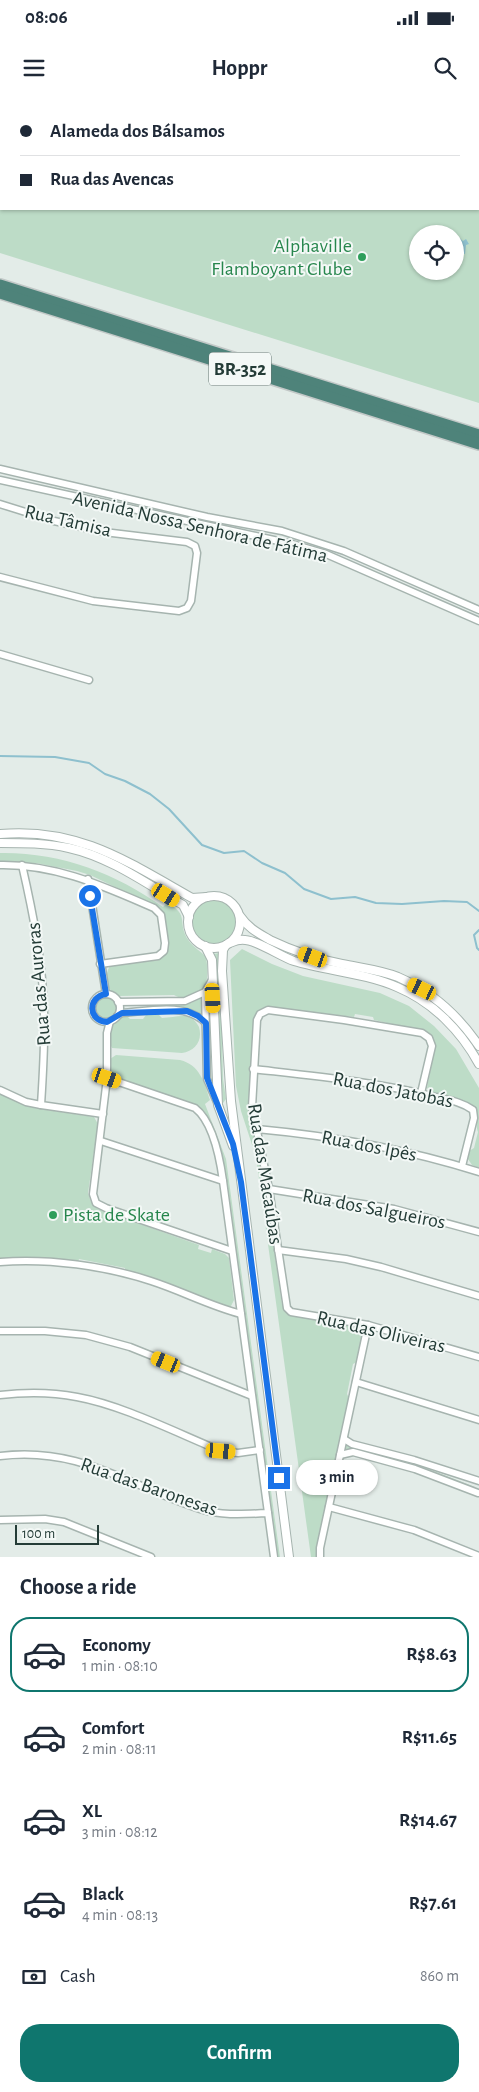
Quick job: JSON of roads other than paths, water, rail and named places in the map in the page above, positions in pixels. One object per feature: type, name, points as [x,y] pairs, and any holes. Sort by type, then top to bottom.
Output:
[{"type":"highway","name":"BR-352","points":[[0,284],[479,434]]},
{"type":"highway","name":"BR-352","points":[[0,293],[479,444]]},
{"type":"street","name":"Avenida Nossa Senhora de Fátima","points":[[0,469],[207,517],[282,531],[344,551],[479,610]]},
{"type":"street","name":"Avenida Nossa Senhora de Fátima","points":[[0,480],[292,544],[326,554],[479,621]]},
{"type":"street","name":"Rua Tâmisa","points":[[0,504],[78,527],[188,542],[195,546],[197,553],[191,601],[187,608],[182,610],[93,601],[0,577]]},
{"type":"street","points":[[0,654],[89,680]]},
{"type":"street","points":[[0,834],[39,834],[65,838],[94,846],[192,898],[215,896],[231,902],[237,908],[245,924],[257,933],[283,946],[313,957],[371,969],[398,977],[422,989],[444,1004],[466,1028],[479,1046]]},
{"type":"street","points":[[0,843],[36,843],[70,848],[100,858],[183,905],[189,917]]},
{"type":"street","points":[[0,865],[22,865],[88,879],[154,908],[161,915],[165,943],[164,950],[158,956],[100,964]]},
{"type":"street","name":"Rua das Auroras","points":[[22,865],[34,920],[44,1011],[45,1058],[41,1105]]},
{"type":"street","points":[[88,879],[106,994]]},
{"type":"street","points":[[206,897],[195,905],[189,917],[188,926],[197,942],[205,946],[220,948],[241,940],[251,941],[288,959],[319,969],[371,979],[397,987],[425,1002],[451,1024],[479,1064]]},
{"type":"street","points":[[240,916],[239,932],[223,950],[222,971],[231,1101],[289,1557]]},
{"type":"street","points":[[205,946],[212,960],[218,1105]]},
{"type":"street","points":[[212,980],[205,992],[207,1078],[233,1144],[241,1182]]},
{"type":"street","points":[[118,1002],[185,1001],[205,992]]},
{"type":"street","points":[[106,1033],[100,1021],[92,1012],[92,1004],[97,997],[106,994],[113,996],[118,1002],[120,1010],[117,1016]]},
{"type":"street","points":[[163,1001],[164,1011]]},
{"type":"street","points":[[144,1002],[144,1012]]},
{"type":"street","name":"Rua das Macaúbas","points":[[285,1304],[269,1189],[252,1107],[257,1020],[260,1014],[268,1010],[422,1033],[429,1038],[432,1046],[421,1093]]},
{"type":"street","points":[[100,1021],[110,1021],[122,1013],[187,1011],[198,1016],[206,1023]]},
{"type":"street","points":[[110,1021],[106,1033],[107,1078],[104,1114],[93,1194],[96,1203],[232,1252]]},
{"type":"street","name":"Rua dos Jatobás","points":[[253,1069],[322,1076],[421,1093],[466,1105],[473,1110],[474,1118],[462,1166]]},
{"type":"street","points":[[107,1078],[196,1108],[201,1112],[215,1143],[223,1181],[274,1557]]},
{"type":"street","points":[[0,1090],[26,1102],[104,1114]]},
{"type":"street","points":[[218,1105],[225,1107],[231,1101]]},
{"type":"street","name":"Rua dos Ipês","points":[[257,1129],[312,1134],[407,1153],[479,1172]]},
{"type":"street","points":[[101,1141],[223,1181]]},
{"type":"street","name":"Rua dos Salgueiros","points":[[269,1189],[394,1209],[479,1232]]},
{"type":"street","points":[[278,1250],[346,1259],[381,1267],[479,1296]]},
{"type":"street","points":[[0,1262],[19,1260],[78,1264],[150,1281],[241,1314]]},
{"type":"street","name":"Rua das Oliveiras","points":[[285,1304],[291,1312],[368,1325],[479,1357]]},
{"type":"street","points":[[320,1557],[320,1548],[368,1325]]},
{"type":"street","points":[[0,1331],[45,1331],[86,1335],[130,1347],[252,1396]]},
{"type":"street","points":[[356,1382],[479,1420]]},
{"type":"street","points":[[0,1395],[50,1394],[77,1397],[111,1406],[221,1451],[238,1453],[260,1450]]},
{"type":"street","points":[[344,1439],[352,1444],[414,1460],[479,1481]]},
{"type":"street","points":[[340,1455],[353,1452],[406,1466],[478,1493]]},
{"type":"street","name":"Rua das Baronesas","points":[[0,1456],[41,1455],[69,1459],[102,1468],[201,1510],[232,1515],[268,1513]]},
{"type":"street","points":[[329,1507],[414,1530],[479,1556]]},
{"type":"street","points":[[0,1520],[44,1519],[64,1522],[151,1557]]},
{"type":"water","points":[[466,239],[469,244],[466,245],[465,254],[464,240]]},
{"type":"waterway","points":[[0,756],[55,757],[89,763],[105,774],[125,781],[150,794],[169,809],[202,845],[224,853],[244,851],[262,863],[285,873],[304,889],[331,899],[355,897],[376,903],[402,904],[444,901],[467,902],[479,911]]},
{"type":"waterway","points":[[479,930],[474,935],[479,950]]},
{"type":"place","name":"Alphaville Flamboyant Clube","points":[[362,257]]},
{"type":"place","name":"Pista de Skate","points":[[53,1215]]}]
